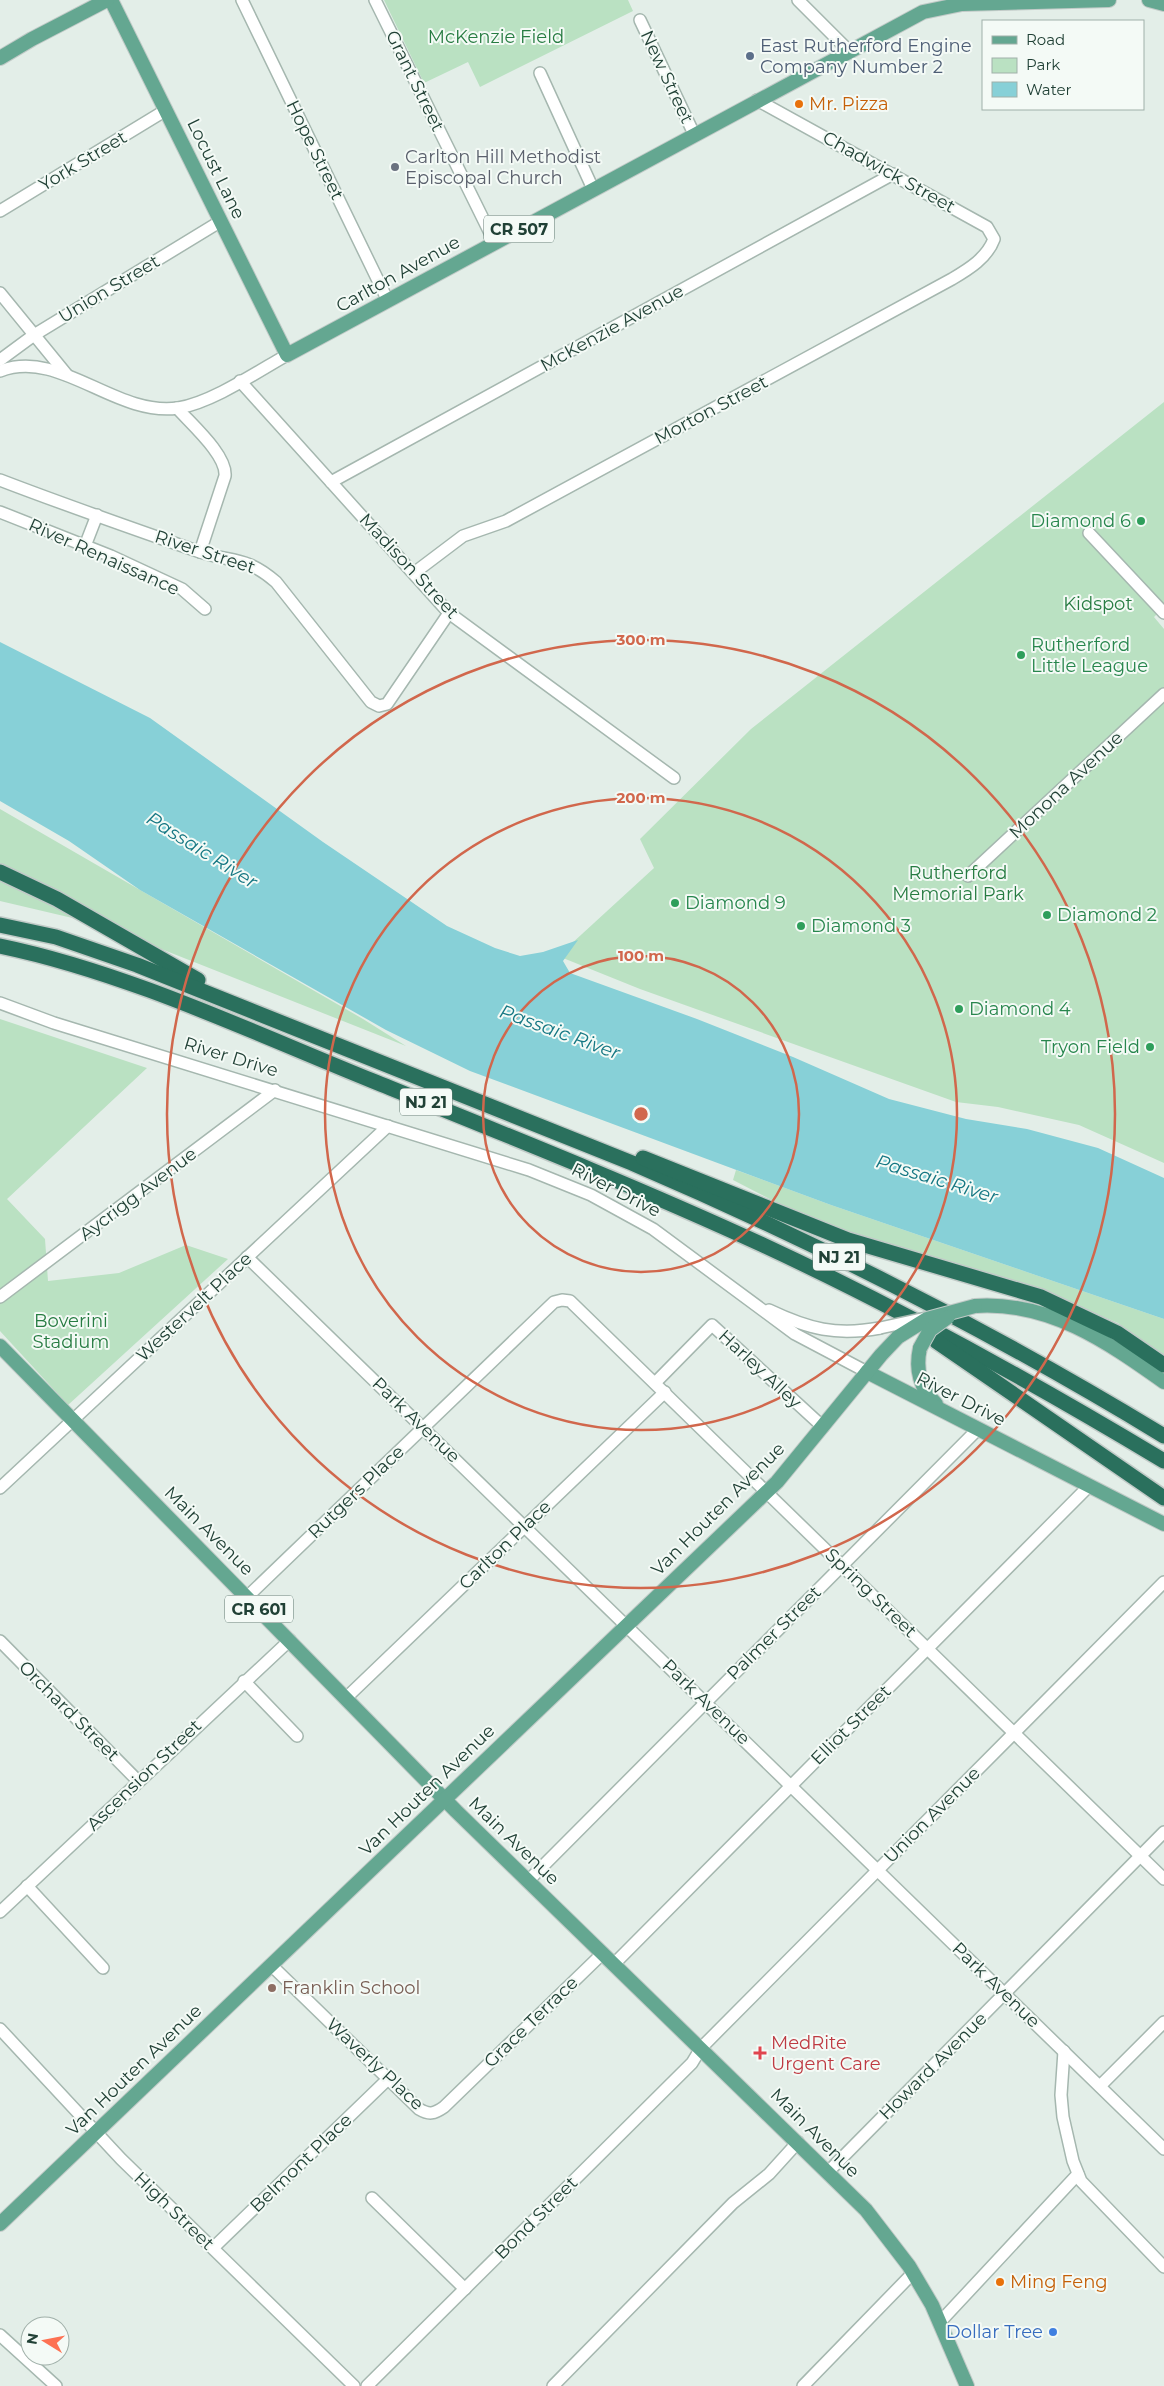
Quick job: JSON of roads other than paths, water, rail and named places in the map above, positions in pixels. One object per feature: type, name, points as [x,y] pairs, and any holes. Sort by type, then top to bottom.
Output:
[{"type":"highway","points":[[0,872],[57,899],[245,1007]]},
{"type":"highway","name":"NJ 21","points":[[0,925],[56,938],[110,955],[245,1007],[677,1182],[842,1258],[1020,1351],[1164,1436]]},
{"type":"highway","name":"NJ 21","points":[[0,946],[77,966],[210,1015],[625,1183],[763,1246],[866,1296],[1017,1376],[1164,1461]]},
{"type":"highway","points":[[526,1120],[668,1167],[856,1243],[1041,1297],[1117,1333],[1164,1365]]},
{"type":"highway","points":[[866,1296],[973,1366],[1164,1498]]},
{"type":"main road","points":[[0,58],[72,17],[109,0]]},
{"type":"main road","name":"Locust Lane","points":[[109,0],[166,110],[287,355]]},
{"type":"main road","name":"Carlton Avenue","points":[[287,355],[848,50],[923,12],[968,2],[1109,0]]},
{"type":"main road","points":[[1149,0],[1164,4]]},
{"type":"main road","points":[[946,1412],[929,1398],[923,1388],[918,1368],[920,1348],[930,1330],[939,1322],[974,1306],[1006,1305],[1020,1307],[1052,1317],[1113,1347],[1164,1382]]},
{"type":"main road","name":"Van Houten Avenue","points":[[0,2224],[767,1491],[898,1337],[916,1324],[937,1315],[974,1306]]},
{"type":"main road","name":"Main Avenue","points":[[0,1346],[444,1799],[798,2142],[884,2231],[913,2273],[940,2322],[966,2386]]},
{"type":"main road","name":"River Drive","points":[[867,1372],[1164,1524]]},
{"type":"street","name":"Hope Street","points":[[242,0],[388,300]]},
{"type":"street","name":"Grant Street","points":[[376,0],[494,243]]},
{"type":"street","points":[[798,0],[848,50]]},
{"type":"street","name":"New Street","points":[[640,20],[694,134]]},
{"type":"street","points":[[540,73],[593,189]]},
{"type":"street","name":"Chadwick Street","points":[[758,100],[987,227],[992,232]]},
{"type":"street","name":"York Street","points":[[0,211],[166,110]]},
{"type":"street","name":"McKenzie Avenue","points":[[331,482],[893,174]]},
{"type":"street","name":"Union Street","points":[[0,360],[34,335],[221,221]]},
{"type":"street","name":"Morton Street","points":[[414,574],[463,536],[506,521],[952,279],[978,262],[987,253],[994,239],[992,232]]},
{"type":"street","points":[[0,293],[68,377]]},
{"type":"street","name":"Carlton Avenue","points":[[0,371],[20,367],[36,367],[68,377],[141,406],[177,408],[204,400],[287,355]]},
{"type":"street","name":"Madison Street","points":[[240,381],[449,613],[674,778]]},
{"type":"street","points":[[177,408],[221,458],[226,468],[200,552]]},
{"type":"street","name":"River Street","points":[[0,480],[200,552],[243,561],[262,570],[276,582],[371,702],[379,706],[387,704],[449,613]]},
{"type":"street","name":"River Renaissance","points":[[0,512],[85,546],[182,589],[205,608]]},
{"type":"street","points":[[85,546],[97,515]]},
{"type":"street","points":[[1089,533],[1164,612]]},
{"type":"street","name":"Monona Avenue","points":[[968,876],[1164,694]]},
{"type":"street","name":"River Drive","points":[[0,1003],[54,1023],[528,1170],[591,1194],[653,1229],[795,1334],[867,1372]]},
{"type":"street","name":"Aycrigg Avenue","points":[[0,1298],[275,1090]]},
{"type":"street","name":"Westervelt Place","points":[[0,1488],[388,1126]]},
{"type":"street","name":"Park Avenue","points":[[247,1257],[792,1785],[1164,2149]]},
{"type":"street","name":"Rutgers Place","points":[[247,1597],[554,1302],[570,1301],[577,1308]]},
{"type":"street","points":[[754,1303],[802,1324],[827,1331],[854,1332],[937,1315]]},
{"type":"street","name":"Spring Street","points":[[577,1308],[1164,1879]]},
{"type":"street","name":"Harley Alley","points":[[655,1383],[712,1325],[823,1427]]},
{"type":"street","name":"Carlton Place","points":[[346,1698],[665,1392]]},
{"type":"street","name":"Palmer Street","points":[[528,1880],[978,1429]]},
{"type":"street","name":"Elliot Street","points":[[614,1964],[1089,1486]]},
{"type":"street","name":"Union Avenue","points":[[701,2048],[1164,1582]]},
{"type":"street","name":"Ascension Street","points":[[0,1912],[290,1640]]},
{"type":"street","name":"Orchard Street","points":[[0,1641],[138,1781]]},
{"type":"street","points":[[244,1682],[297,1736]]},
{"type":"street","name":"Howard Avenue","points":[[828,2172],[1164,1832]]},
{"type":"street","points":[[27,1886],[103,1968]]},
{"type":"street","name":"Grace Terrace","points":[[460,2091],[603,1953]]},
{"type":"street","name":"Waverly Place","points":[[272,1965],[419,2109],[429,2114],[438,2111],[460,2091]]},
{"type":"street","points":[[1100,2086],[1164,2022]]},
{"type":"street","name":"High Street","points":[[0,2029],[96,2133],[354,2386]]},
{"type":"street","name":"Bond Street","points":[[367,2386],[692,2063],[701,2048]]},
{"type":"street","points":[[1064,2051],[1061,2096],[1063,2117],[1078,2174],[1087,2190],[1164,2267]]},
{"type":"street","name":"Belmont Place","points":[[213,2248],[388,2079]]},
{"type":"street","points":[[553,2386],[733,2203],[769,2174],[798,2142]]},
{"type":"street","points":[[940,2322],[1078,2174]]},
{"type":"street","points":[[372,2198],[465,2289]]},
{"type":"street","points":[[802,2386],[913,2273]]},
{"type":"street","points":[[0,2335],[56,2386]]},
{"type":"water","name":"Passaic River","points":[[0,642],[150,718],[323,842],[447,926],[495,948],[520,956],[543,952],[578,940],[563,961],[570,973],[697,1019],[793,1057],[889,1099],[966,1119],[1027,1129],[1098,1148],[1164,1178],[1164,1319],[831,1205],[470,1071],[386,1030],[140,890],[69,841],[0,801]]},
{"type":"place","name":"East Rutherford Engine Company Number 2","points":[[750,56]]},
{"type":"place","name":"Mr. Pizza","points":[[799,104]]},
{"type":"place","name":"Carlton Hill Methodist Episcopal Church","points":[[395,167]]},
{"type":"place","name":"Diamond 6","points":[[1141,521]]},
{"type":"place","name":"Rutherford Little League","points":[[1021,655]]},
{"type":"place","name":"Diamond 9","points":[[675,903]]},
{"type":"place","name":"Diamond 2","points":[[1047,915]]},
{"type":"place","name":"Diamond 3","points":[[801,926]]},
{"type":"place","name":"Diamond 4","points":[[959,1009]]},
{"type":"place","name":"Tryon Field","points":[[1150,1047]]},
{"type":"place","name":"Franklin School","points":[[272,1988]]},
{"type":"place","name":"MedRite Urgent Care","points":[[760,2053]]},
{"type":"place","name":"Ming Feng","points":[[1000,2282]]},
{"type":"place","name":"Dollar Tree","points":[[1053,2332]]},
{"type":"park label","name":"McKenzie Field","points":[[496,37]]},
{"type":"park label","name":"Kidspot","points":[[1098,604]]},
{"type":"park label","name":"Rutherford Memorial Park","points":[[958,883]]},
{"type":"park label","name":"Boverini Stadium","points":[[71,1331]]}]
